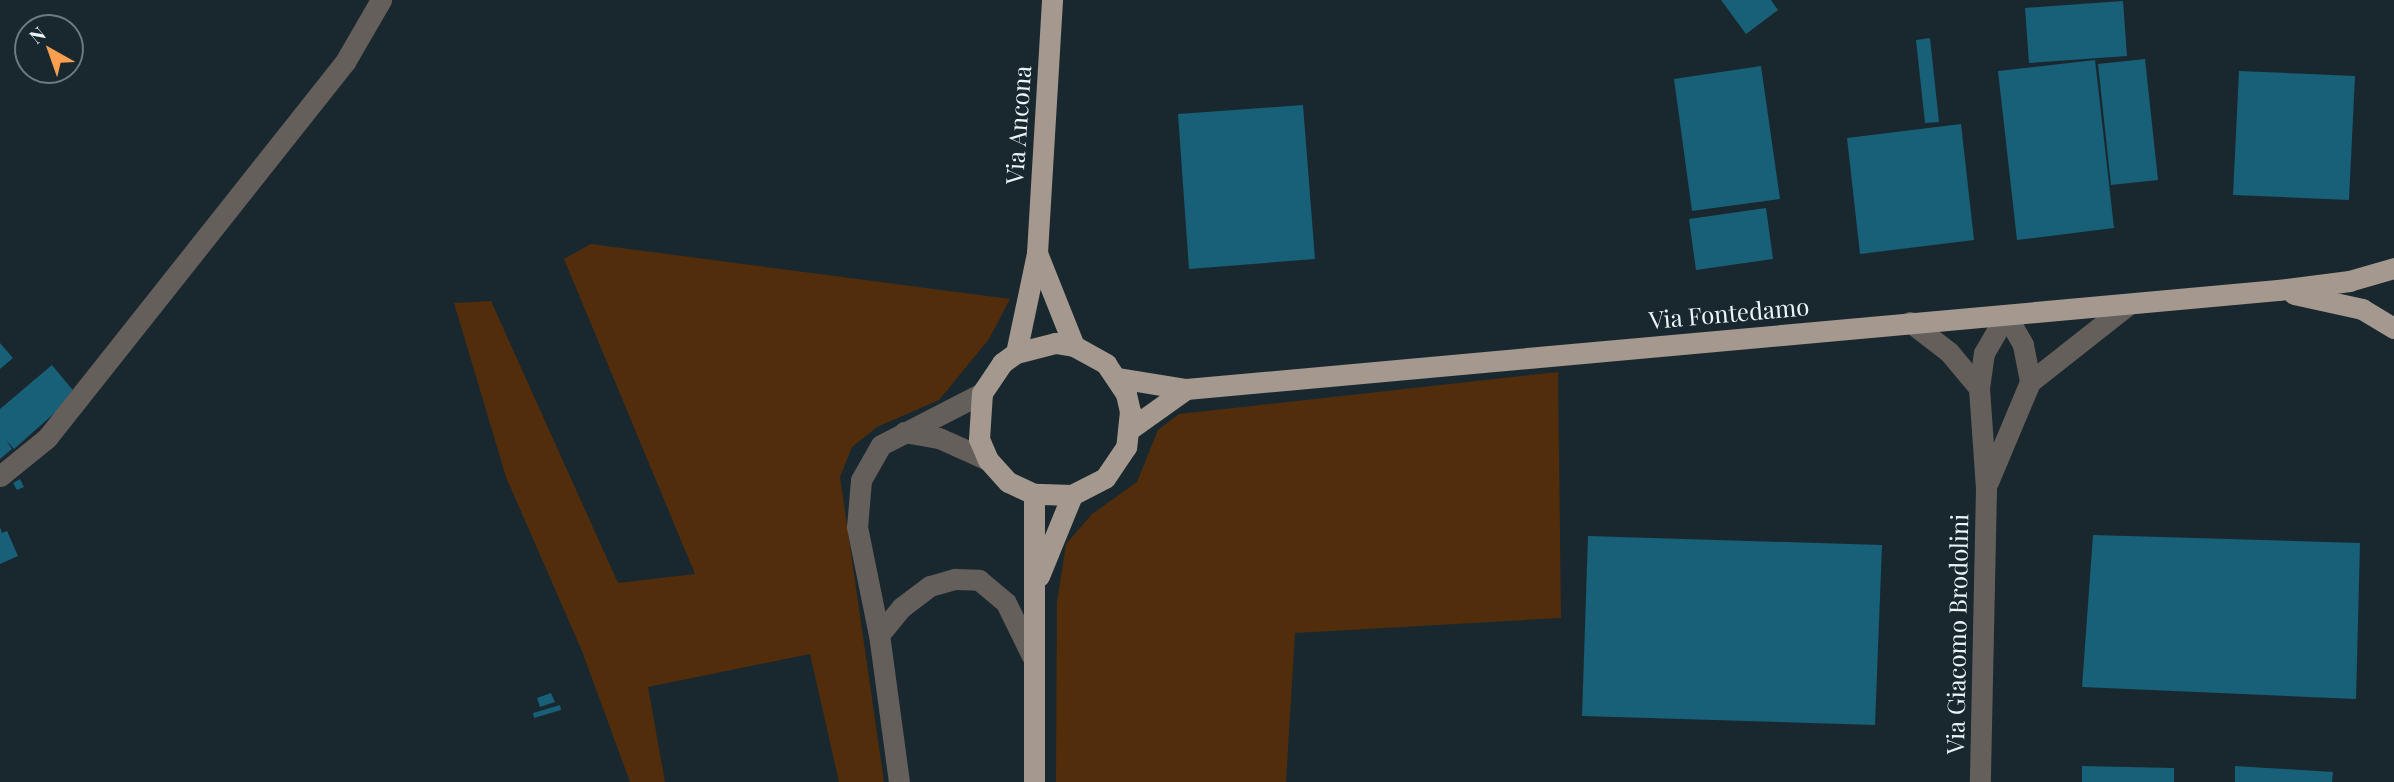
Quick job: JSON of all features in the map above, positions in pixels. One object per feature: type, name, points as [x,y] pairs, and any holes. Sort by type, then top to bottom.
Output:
[{"type":"main road","name":"Via Ancona","points":[[1016,353],[1037,253],[1052,0]]},
{"type":"main road","name":"Via Ancona","points":[[1037,253],[1074,346]]},
{"type":"main road","name":"Via Fontedamo","points":[[1118,378],[1186,389],[2278,290],[2348,281],[2394,268]]},
{"type":"main road","name":"Via Fontedamo","points":[[2278,290],[2362,309],[2394,328]]},
{"type":"main road","points":[[1055,343],[1074,346],[1091,353],[1118,378],[1130,411],[1126,447],[1105,478],[1072,495],[1034,494],[1008,482],[988,460],[978,427],[982,393],[1002,363],[1016,353],[1055,343]]},
{"type":"main road","points":[[1130,429],[1186,389]]},
{"type":"main road","points":[[1034,494],[1034,782]]},
{"type":"main road","points":[[1034,587],[1072,495]]},
{"type":"street","points":[[0,476],[47,438],[345,62],[381,0]]},
{"type":"street","name":"Via Giacomo Brodolini","points":[[1986,488],[2030,382],[2129,304]]},
{"type":"street","points":[[2006,314],[2023,345],[2030,382]]},
{"type":"street","name":"Via Giacomo Brodolini","points":[[1980,782],[1986,488],[1979,387],[1984,353],[2006,314]]},
{"type":"street","points":[[1910,322],[1949,352],[1979,387]]},
{"type":"street","points":[[898,782],[879,635],[857,527],[861,480],[881,445],[982,393]]},
{"type":"street","points":[[904,432],[939,438],[988,460]]},
{"type":"street","points":[[879,635],[902,607],[930,586],[955,579],[979,580],[1006,603],[1032,656]]},
{"type":"shaded area","points":[[591,244],[1010,299],[989,339],[939,400],[877,427],[852,447],[840,477],[884,782],[839,782],[810,654],[648,687],[665,782],[630,782],[582,651],[506,477],[454,303],[491,301],[618,583],[695,574],[564,259]]},
{"type":"shaded area","points":[[1558,372],[1561,618],[1295,633],[1286,782],[1056,782],[1057,603],[1066,544],[1092,514],[1137,482],[1158,430],[1179,414]]},
{"type":"building","points":[[1721,0],[1771,0],[1778,10],[1746,34]]},
{"type":"building","points":[[2123,1],[2127,56],[2029,63],[2025,8]]},
{"type":"building","points":[[1930,38],[1939,122],[1925,123],[1916,40]]},
{"type":"building","points":[[2145,59],[2158,180],[2111,185],[2098,64]]},
{"type":"building","points":[[2095,60],[2114,228],[2017,240],[1998,71]]},
{"type":"building","points":[[1761,66],[1780,199],[1692,211],[1674,79]]},
{"type":"building","points":[[2239,71],[2355,76],[2349,200],[2233,195]]},
{"type":"building","points":[[1303,105],[1315,259],[1189,269],[1178,114]]},
{"type":"building","points":[[1961,124],[1974,240],[1860,254],[1847,138]]},
{"type":"building","points":[[1766,208],[1773,259],[1696,270],[1689,219]]},
{"type":"building","points":[[0,343],[13,358],[0,369]]},
{"type":"building","points":[[52,365],[76,394],[14,449],[6,440],[12,449],[0,459],[0,409]]},
{"type":"building","points":[[20,479],[24,487],[17,490],[13,483]]},
{"type":"building","points":[[0,527],[2,533],[7,531],[18,556],[0,564]]},
{"type":"building","points":[[2093,535],[2360,543],[2356,699],[2082,687]]},
{"type":"building","points":[[1588,536],[1882,545],[1875,725],[1582,716]]},
{"type":"building","points":[[551,693],[555,702],[540,707],[537,698]]},
{"type":"building","points":[[560,705],[561,710],[534,718],[533,713]]},
{"type":"building","points":[[2082,766],[2174,768],[2174,782],[2082,782]]},
{"type":"building","points":[[2235,766],[2333,772],[2332,782],[2235,782]]}]
